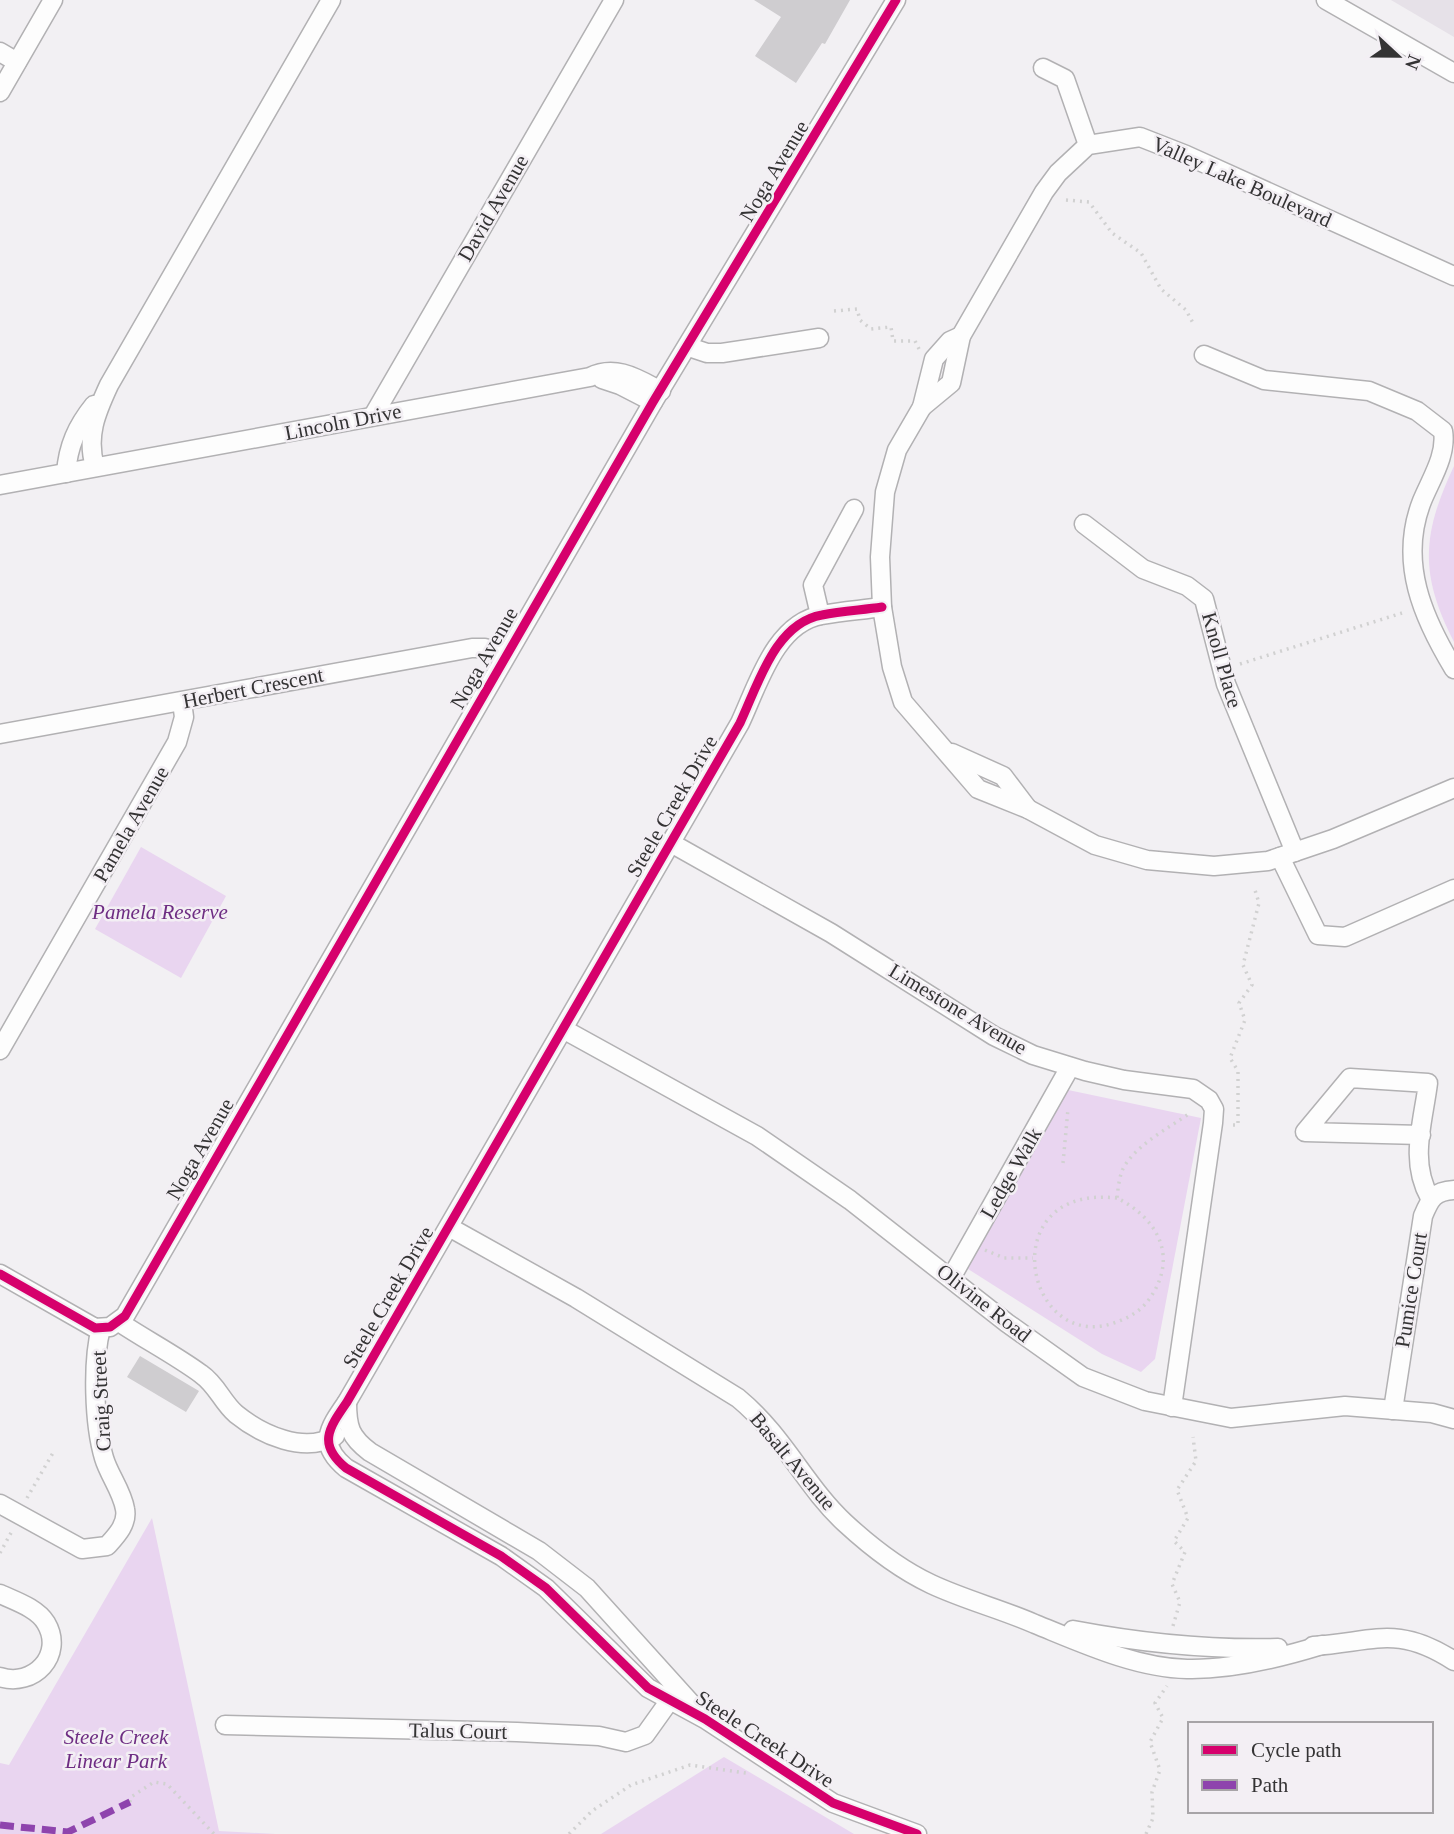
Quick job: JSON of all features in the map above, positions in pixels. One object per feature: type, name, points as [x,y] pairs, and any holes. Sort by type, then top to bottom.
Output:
[{"type":"street","points":[[0,92],[53,0]]},
{"type":"street","points":[[66,473],[67,452],[75,434],[109,385],[331,0]]},
{"type":"street","name":"David Avenue","points":[[373,416],[614,0]]},
{"type":"street","name":"Noga Avenue","points":[[119,1322],[657,397],[896,0]]},
{"type":"street","points":[[1326,0],[1454,73]]},
{"type":"street","points":[[0,52],[17,62]]},
{"type":"street","points":[[1043,68],[1065,79],[1087,145],[1058,173],[1044,192],[961,336],[950,341],[934,359],[922,407],[897,450],[885,492],[880,557],[882,607],[892,667],[903,702],[978,789],[1028,809],[1095,845],[1147,860],[1214,866],[1268,861],[1454,788]]},
{"type":"street","name":"Valley Lake Boulevard","points":[[1087,145],[1140,137],[1452,274]]},
{"type":"street","points":[[689,347],[707,353],[722,353],[820,338]]},
{"type":"street","points":[[1204,355],[1264,380],[1369,391],[1417,411],[1443,431],[1446,445],[1420,505],[1413,552],[1421,607],[1454,669]]},
{"type":"street","name":"Lincoln Drive","points":[[0,485],[590,377],[610,370],[622,373],[657,397]]},
{"type":"street","points":[[95,467],[91,452],[91,433],[109,385]]},
{"type":"street","points":[[820,615],[813,584],[854,509]]},
{"type":"street","name":"Knoll Place","points":[[1084,524],[1143,569],[1187,586],[1204,599],[1226,684],[1318,935],[1345,937],[1454,889]]},
{"type":"street","name":"Steele Creek Drive","points":[[882,607],[820,615],[795,626],[770,658],[740,723],[347,1402],[330,1426],[327,1440],[335,1460],[346,1468],[501,1556],[546,1588],[582,1620],[627,1671],[670,1700],[705,1719],[833,1803],[917,1834]]},
{"type":"street","name":"Herbert Crescent","points":[[0,734],[472,648],[485,648],[505,656]]},
{"type":"street","name":"Pamela Avenue","points":[[0,1050],[177,742],[184,718],[181,702]]},
{"type":"street","name":"Limestone Avenue","points":[[671,843],[831,933],[995,1036],[1034,1055],[1125,1080],[1193,1089],[1204,1094],[1214,1109],[1172,1407]]},
{"type":"street","name":"Olivine Road","points":[[563,1029],[757,1136],[850,1200],[1007,1323],[1083,1377],[1145,1401],[1231,1418],[1345,1406],[1432,1413],[1454,1419]]},
{"type":"street","name":"Ledge Walk","points":[[951,1278],[1070,1067]]},
{"type":"street","points":[[1421,1135],[1305,1132],[1350,1078],[1428,1083],[1421,1135],[1417,1164],[1420,1180],[1430,1198],[1440,1191],[1454,1190]]},
{"type":"street","name":"Pumice Court","points":[[1393,1410],[1419,1236],[1430,1198]]},
{"type":"street","name":"Basalt Avenue","points":[[449,1227],[576,1298],[738,1398],[760,1416],[783,1442],[841,1520],[895,1564],[930,1584],[1031,1622],[1177,1647],[1218,1650],[1405,1638],[1435,1649],[1454,1661]]},
{"type":"street","name":"Craig Street","points":[[0,1274],[80,1320],[102,1328],[97,1347],[96,1387],[102,1449],[125,1508],[125,1521],[107,1546],[82,1549],[0,1504]]},
{"type":"street","points":[[102,1328],[119,1322],[200,1373],[214,1384],[235,1413],[254,1425],[299,1444],[327,1440],[347,1429],[347,1402]]},
{"type":"street","name":"Steele Creek Drive","points":[[347,1429],[355,1440],[370,1452],[539,1551],[587,1588],[705,1719]]},
{"type":"street","points":[[0,1594],[28,1607],[45,1621],[52,1639],[51,1654],[34,1675],[21,1680],[0,1677]]},
{"type":"street","name":"Talus Court","points":[[226,1725],[517,1732],[598,1736],[626,1742],[645,1735],[670,1700]]},
{"type":"path","points":[[1066,200],[1089,202],[1112,233],[1141,253],[1161,289],[1186,310],[1194,325]]},
{"type":"path","points":[[834,311],[857,309],[860,320],[871,329],[891,327],[893,341],[915,341],[920,350]]},
{"type":"path","points":[[1240,664],[1402,613]]},
{"type":"path","points":[[1233,1125],[1238,1125],[1237,1070],[1230,1059],[1245,1020],[1239,1003],[1252,985],[1242,965],[1259,904],[1254,887]]},
{"type":"path","points":[[1063,1163],[1063,1132],[1069,1103]]},
{"type":"path","points":[[1117,1198],[1122,1170],[1131,1159],[1190,1113]]},
{"type":"path","points":[[1117,1198],[1145,1215],[1163,1247],[1158,1283],[1142,1308],[1115,1323],[1087,1325],[1069,1320],[1052,1308],[1036,1280],[1033,1258],[1038,1234],[1060,1207],[1077,1199],[1117,1198]]},
{"type":"path","points":[[972,1240],[982,1249],[1004,1258],[1033,1258]]},
{"type":"path","points":[[1161,1271],[1168,1271]]},
{"type":"path","points":[[1172,1629],[1180,1602],[1172,1584],[1185,1552],[1174,1541],[1188,1518],[1177,1490],[1196,1461],[1194,1437]]},
{"type":"path","points":[[23,1506],[54,1451]]},
{"type":"path","points":[[0,1553],[17,1523]]},
{"type":"path","points":[[1146,1834],[1153,1818],[1152,1791],[1160,1770],[1150,1742],[1163,1718],[1155,1703],[1167,1685]]},
{"type":"path","points":[[569,1834],[592,1811],[631,1785],[690,1765],[746,1773]]},
{"type":"path","points":[[130,1813],[131,1797],[154,1782],[167,1784],[214,1834]]},
{"type":"shaded area","points":[[1391,0],[1454,0],[1454,37]]},
{"type":"green space","points":[[1454,466],[1454,642],[1435,595],[1429,554],[1436,513]]},
{"type":"green space","name":"Pamela Reserve","points":[[141,847],[226,896],[181,978],[95,929]]},
{"type":"green space","points":[[1054,1087],[1201,1118],[1155,1359],[1141,1372],[1102,1354],[957,1262]]},
{"type":"green space","name":"Steele Creek Linear Park","points":[[152,1518],[219,1831],[276,1834],[0,1834],[0,1763],[9,1765]]},
{"type":"green space","points":[[724,1757],[854,1834],[601,1834]]},
{"type":"building","points":[[754,0],[850,0],[825,44],[822,43],[796,83],[755,56],[781,17]]},
{"type":"building","points":[[140,1356],[199,1391],[186,1412],[127,1377]]},
{"type":"marked path","points":[[0,1825],[68,1832],[130,1802]]},
{"type":"cycle path","points":[[0,1274],[95,1328],[110,1327],[125,1316],[653,402],[896,0]]},
{"type":"cycle path","points":[[882,607],[822,615],[806,620],[792,630],[770,658],[740,723],[335,1420],[329,1443],[331,1451],[346,1468],[501,1556],[546,1588],[648,1688],[705,1719],[833,1803],[917,1834]]}]
